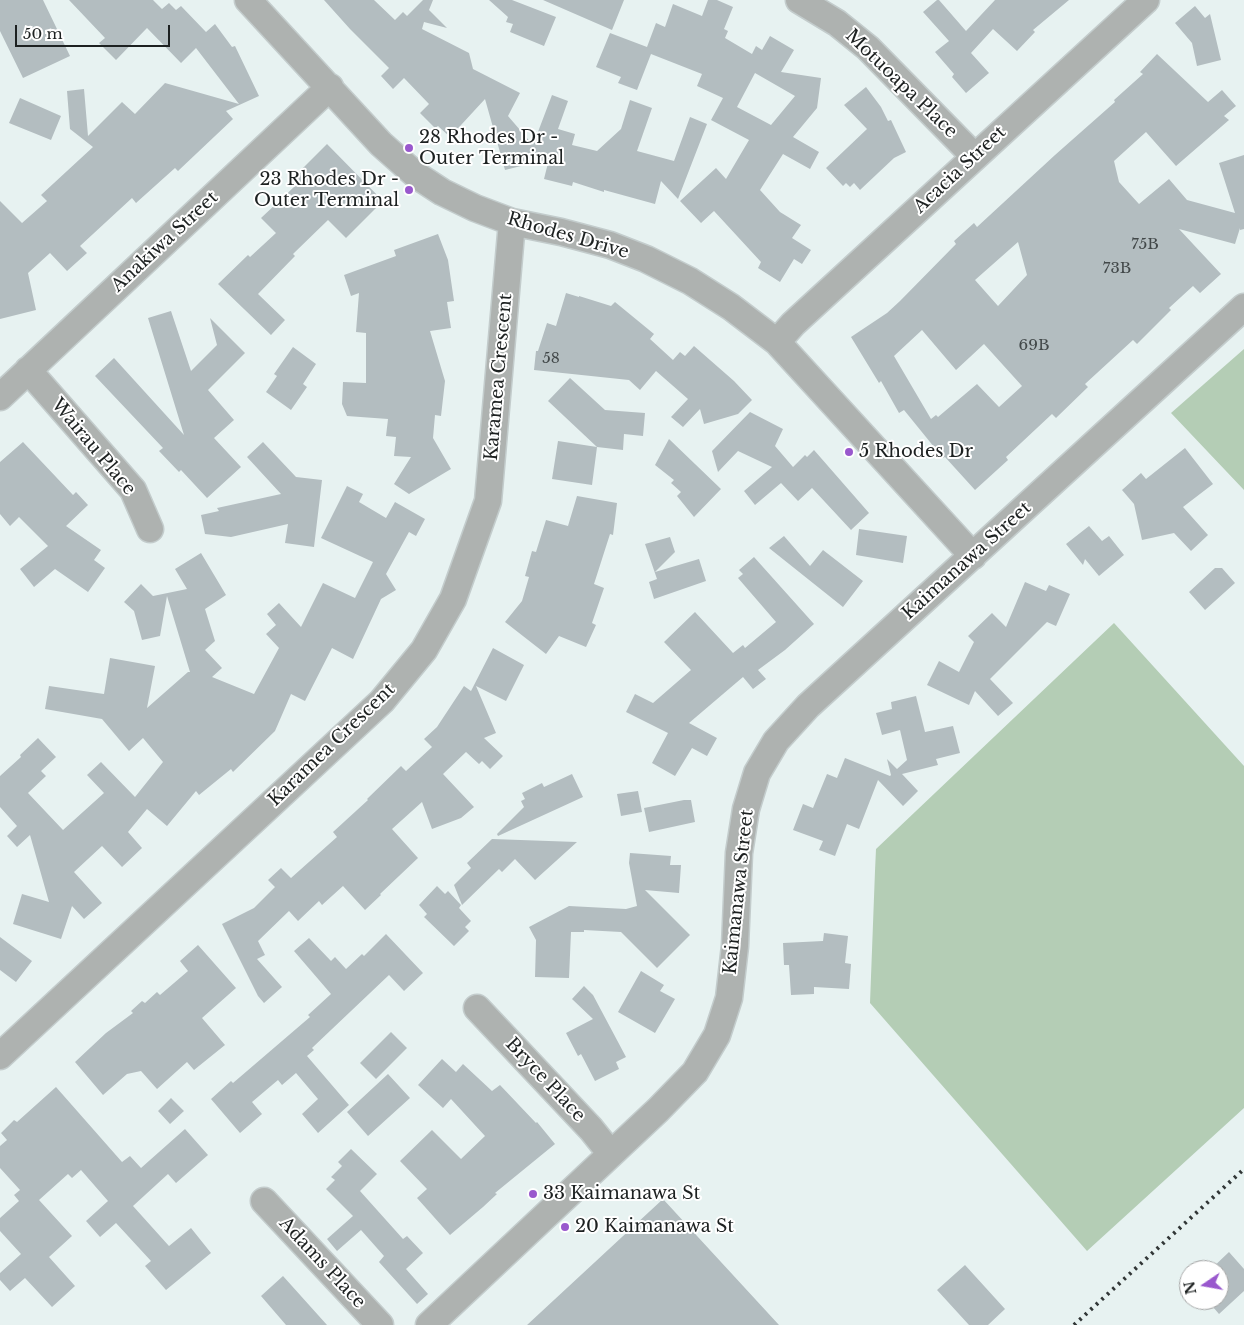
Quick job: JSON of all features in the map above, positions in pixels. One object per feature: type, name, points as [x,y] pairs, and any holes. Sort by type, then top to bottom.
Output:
[{"type":"street","name":"Rhodes Drive","points":[[248,0],[381,144],[416,175],[442,192],[475,208],[512,222],[610,245],[646,260],[690,281],[731,307],[777,342],[973,556]]},
{"type":"street","name":"Motuoapa Place","points":[[799,0],[837,23],[868,48],[975,157]]},
{"type":"street","name":"Acacia Street","points":[[777,342],[793,324],[1146,0]]},
{"type":"street","name":"Anakiwa Street","points":[[0,397],[330,87]]},
{"type":"street","name":"Karamea Crescent","points":[[2,1050],[382,701],[424,650],[454,599],[488,501],[512,222]]},
{"type":"street","name":"Kaimanawa Street","points":[[428,1325],[658,1110],[694,1072],[717,1035],[729,998],[735,946],[739,854],[746,808],[757,773],[776,740],[808,706],[1244,307]]},
{"type":"street","name":"Wairau Place","points":[[28,370],[133,490],[150,529]]},
{"type":"street","name":"Bryce Place","points":[[477,1008],[592,1129],[611,1154]]},
{"type":"street","name":"Adams Place","points":[[264,1201],[380,1325]]},
{"type":"green space","points":[[1244,349],[1244,490],[1171,413]]},
{"type":"green space","points":[[1114,623],[1244,766],[1244,1108],[1087,1251],[870,1003],[875,871],[876,849]]},
{"type":"building","points":[[0,0],[43,0],[70,56],[23,78],[0,31]]},
{"type":"building","points":[[69,0],[153,0],[162,9],[169,3],[176,10],[181,6],[206,32],[215,24],[232,47],[235,46],[259,96],[226,111],[233,119],[178,171],[175,168],[136,203],[132,198],[80,246],[87,253],[67,271],[50,253],[28,273],[36,310],[0,319],[0,201],[22,223],[47,201],[41,195],[93,147],[70,129],[67,91],[84,89],[88,136],[122,102],[135,114],[165,83],[239,104],[196,48],[181,63],[147,28],[116,60],[99,43],[105,38]]},
{"type":"building","points":[[324,0],[374,0],[395,20],[403,12],[407,16],[423,0],[433,0],[429,10],[447,28],[424,22],[422,29],[469,53],[473,69],[520,93],[508,116],[533,145],[552,95],[568,101],[558,129],[575,134],[572,145],[597,151],[621,129],[630,100],[652,108],[637,151],[674,161],[690,117],[707,124],[678,199],[661,181],[655,204],[604,190],[604,192],[573,182],[572,186],[544,179],[549,159],[505,170],[485,99],[450,137],[438,126],[435,128],[420,113],[429,104],[404,78],[393,89],[381,76],[389,68]]},
{"type":"building","points":[[489,0],[512,0],[556,17],[544,46],[510,32],[513,24],[506,22],[508,17]]},
{"type":"building","points":[[543,0],[624,0],[612,30]]},
{"type":"building","points":[[708,0],[717,0],[733,7],[724,29],[728,31],[725,38],[752,54],[756,46],[762,50],[770,36],[794,50],[781,72],[821,78],[817,108],[793,137],[819,152],[810,169],[783,154],[760,190],[780,212],[801,225],[792,238],[811,250],[802,264],[794,259],[780,282],[758,268],[761,262],[714,211],[701,223],[680,201],[716,168],[726,179],[749,140],[711,120],[723,98],[697,86],[702,74],[651,54],[637,90],[618,83],[621,77],[596,67],[610,33],[647,47],[656,23],[665,27],[673,4],[702,16]],"holes":[[[755,73],[795,96],[771,125],[737,107]]]},
{"type":"building","points":[[937,0],[966,31],[995,0],[1069,0],[1033,30],[1035,32],[1017,51],[993,29],[971,53],[989,73],[966,93],[952,77],[954,74],[935,52],[949,41],[923,12]]},
{"type":"building","points":[[1195,6],[1205,18],[1210,14],[1221,60],[1197,66],[1192,43],[1175,23]]},
{"type":"building","points":[[1157,54],[1208,102],[1222,90],[1236,106],[1224,116],[1229,120],[1176,166],[1146,132],[1114,161],[1119,182],[1139,204],[1169,179],[1187,200],[1235,213],[1219,163],[1244,155],[1244,229],[1240,230],[1240,228],[1235,244],[1179,229],[1221,274],[1200,293],[1193,286],[1169,308],[1171,310],[1137,344],[1133,340],[1085,384],[1088,387],[1056,418],[1052,414],[1006,457],[1008,460],[975,490],[945,457],[943,458],[904,410],[899,413],[881,381],[879,383],[851,337],[887,313],[956,244],[954,241],[974,223],[977,227],[1115,102],[1114,100],[1143,74],[1140,72]],"holes":[[[1018,242],[1027,275],[998,306],[975,280]],[[922,330],[956,370],[984,344],[1022,386],[999,407],[977,384],[938,417],[936,415],[931,419],[894,356]]]},
{"type":"building","points":[[866,87],[881,107],[888,121],[891,120],[906,152],[894,158],[860,190],[854,183],[850,187],[846,183],[843,186],[826,168],[867,129],[844,105]]},
{"type":"building","points":[[20,98],[61,116],[51,140],[9,123]]},
{"type":"building","points":[[327,144],[383,201],[346,238],[328,220],[293,254],[295,256],[258,294],[285,320],[271,335],[218,284],[248,255],[250,257],[276,233],[261,218],[294,187],[289,182]]},
{"type":"building","points":[[438,234],[448,260],[454,301],[447,302],[451,328],[430,331],[445,381],[441,416],[435,415],[433,438],[451,469],[409,494],[394,484],[411,457],[394,456],[396,437],[386,436],[388,419],[347,416],[342,404],[343,382],[366,383],[366,333],[356,332],[359,293],[351,296],[344,275],[396,256],[394,250]]},
{"type":"building","points":[[566,293],[611,306],[615,302],[654,334],[650,339],[673,360],[680,352],[685,356],[694,346],[734,381],[752,400],[738,414],[704,424],[700,409],[683,427],[671,417],[688,399],[656,371],[640,390],[629,380],[534,370],[536,351],[538,351],[547,323],[556,326]]},
{"type":"building","points":[[171,311],[191,371],[217,345],[210,318],[245,353],[208,390],[234,420],[214,438],[241,467],[207,498],[181,470],[179,472],[159,451],[163,448],[95,376],[114,358],[184,435],[148,318]]},
{"type":"building","points":[[293,347],[316,364],[303,384],[307,387],[291,410],[266,392],[277,376],[274,374]]},
{"type":"building","points":[[570,378],[605,410],[645,413],[643,436],[624,434],[623,450],[597,447],[548,401]]},
{"type":"building","points":[[750,412],[783,429],[775,446],[793,467],[805,455],[807,457],[814,450],[869,513],[851,530],[812,488],[798,501],[781,483],[755,505],[744,491],[772,467],[738,451],[718,472],[712,451]]},
{"type":"building","points":[[669,439],[721,489],[694,517],[677,496],[681,492],[671,483],[674,480],[655,465]]},
{"type":"building","points":[[558,441],[597,447],[592,485],[552,479]]},
{"type":"building","points":[[23,442],[73,495],[76,492],[88,505],[66,526],[101,550],[94,560],[105,568],[88,592],[55,569],[34,587],[20,569],[48,546],[19,517],[10,526],[0,514],[0,462]]},
{"type":"building","points":[[263,442],[296,477],[322,480],[314,547],[285,543],[288,524],[231,537],[205,534],[201,515],[219,511],[217,508],[281,494],[247,457]]},
{"type":"building","points":[[1185,448],[1213,484],[1183,507],[1208,535],[1191,551],[1174,533],[1142,540],[1134,504],[1122,490],[1141,473],[1146,479]]},
{"type":"building","points":[[347,486],[363,494],[359,502],[386,518],[395,502],[425,519],[416,536],[409,532],[386,574],[396,590],[381,599],[353,659],[332,648],[305,701],[291,694],[275,731],[233,772],[231,769],[199,795],[196,791],[167,826],[147,809],[128,832],[142,848],[122,867],[102,846],[74,872],[102,903],[84,919],[72,906],[61,939],[13,924],[22,894],[49,902],[30,835],[17,847],[7,836],[17,826],[0,807],[0,776],[38,738],[56,757],[41,771],[46,776],[28,793],[63,830],[104,793],[87,775],[101,762],[135,797],[163,762],[143,738],[129,751],[102,719],[45,709],[49,686],[104,694],[110,658],[155,666],[147,708],[190,672],[167,596],[160,636],[142,640],[134,611],[124,602],[141,584],[153,596],[187,589],[175,569],[201,553],[226,595],[205,609],[215,641],[205,650],[222,668],[212,677],[254,694],[279,648],[266,634],[276,625],[267,614],[279,603],[301,627],[323,583],[355,598],[373,562],[321,538]]},
{"type":"building","points":[[577,496],[617,503],[613,535],[610,534],[594,584],[604,588],[592,623],[596,625],[586,647],[559,636],[546,654],[505,622],[522,601],[529,577],[525,576],[532,551],[536,552],[546,520],[568,526]]},
{"type":"building","points":[[1089,526],[1102,541],[1109,536],[1124,555],[1099,576],[1085,559],[1083,565],[1066,544]]},
{"type":"building","points":[[859,529],[907,536],[903,563],[856,555]]},
{"type":"building","points":[[784,536],[810,566],[823,550],[863,581],[843,607],[769,548]]},
{"type":"building","points":[[670,537],[675,552],[655,572],[699,559],[706,581],[654,599],[649,582],[657,579],[645,544]]},
{"type":"building","points":[[754,557],[814,624],[785,650],[758,670],[766,679],[753,689],[743,677],[689,723],[717,738],[707,756],[692,748],[675,776],[652,763],[668,733],[626,712],[635,694],[653,703],[691,670],[664,642],[695,612],[733,653],[743,645],[745,648],[776,622],[738,578],[743,574],[739,570]]},
{"type":"building","points":[[1215,568],[1222,568],[1235,583],[1205,610],[1189,592]]},
{"type":"building","points":[[1025,582],[1046,591],[1049,585],[1070,594],[1056,626],[1047,622],[990,679],[1013,703],[998,716],[975,691],[969,705],[927,685],[939,661],[959,672],[974,642],[968,636],[992,613],[1006,627]]},
{"type":"building","points":[[493,648],[524,665],[506,701],[476,686],[496,733],[484,738],[503,756],[490,769],[482,761],[479,764],[466,752],[443,774],[474,807],[461,818],[432,829],[422,802],[392,829],[418,858],[365,910],[343,886],[322,905],[319,901],[298,921],[289,911],[258,941],[265,955],[257,959],[282,987],[264,1003],[258,996],[222,924],[254,908],[275,887],[268,880],[281,868],[291,878],[337,837],[333,832],[401,766],[406,771],[432,747],[424,739],[437,727],[464,686],[471,691]]},
{"type":"building","points":[[916,696],[925,732],[953,726],[960,753],[936,759],[938,765],[902,774],[918,791],[903,806],[878,780],[859,829],[847,824],[835,856],[819,850],[823,841],[793,830],[803,804],[813,808],[827,774],[837,778],[845,758],[890,776],[887,759],[897,769],[907,760],[900,730],[882,735],[876,713],[892,709],[891,702]]},
{"type":"building","points":[[572,774],[583,797],[498,836],[497,834],[524,807],[521,801],[525,799],[522,793],[542,783],[544,787]]},
{"type":"building","points":[[638,791],[642,812],[621,816],[617,794]]},
{"type":"building","points":[[691,800],[695,822],[649,832],[644,808]]},
{"type":"building","points":[[492,839],[577,842],[535,880],[515,859],[502,872],[499,869],[462,905],[454,885],[471,868],[467,863]]},
{"type":"building","points":[[630,853],[671,856],[670,865],[681,865],[679,893],[645,890],[690,935],[657,968],[621,932],[584,930],[584,932],[571,932],[569,978],[535,977],[536,940],[529,927],[569,906],[626,909],[637,906],[629,863]]},
{"type":"building","points":[[437,886],[445,894],[448,891],[461,905],[459,908],[471,921],[465,927],[469,931],[454,946],[424,917],[427,914],[419,905]]},
{"type":"building","points":[[824,933],[848,936],[845,963],[851,964],[849,989],[814,987],[814,994],[791,995],[789,965],[784,965],[783,943],[823,941]]},
{"type":"building","points":[[386,934],[423,973],[404,991],[389,975],[312,1048],[314,1050],[307,1056],[349,1105],[318,1133],[302,1114],[318,1099],[296,1073],[282,1085],[278,1080],[252,1102],[262,1114],[240,1133],[211,1099],[231,1081],[233,1083],[310,1017],[308,1015],[331,994],[294,951],[309,938],[331,961],[335,957],[346,969],[362,954],[364,956]]},
{"type":"building","points":[[0,937],[32,961],[16,982],[0,970]]},
{"type":"building","points":[[198,945],[236,988],[202,1018],[225,1045],[194,1070],[187,1062],[157,1089],[141,1071],[127,1074],[103,1095],[75,1062],[106,1033],[133,1013],[131,1011],[142,1001],[145,1003],[157,992],[160,995],[188,971],[180,961]]},
{"type":"building","points":[[641,971],[664,985],[660,991],[675,999],[655,1033],[618,1012]]},
{"type":"building","points":[[584,986],[593,995],[626,1057],[616,1062],[619,1069],[595,1081],[581,1054],[578,1056],[566,1033],[593,1019],[572,999]]},
{"type":"building","points":[[391,1032],[407,1048],[376,1079],[360,1063]]},
{"type":"building","points":[[442,1059],[456,1072],[463,1064],[492,1091],[500,1085],[537,1122],[555,1144],[495,1193],[497,1194],[450,1235],[417,1198],[427,1189],[400,1161],[432,1130],[461,1159],[485,1136],[451,1099],[443,1108],[418,1085]]},
{"type":"building","points":[[388,1074],[410,1098],[368,1136],[347,1112]]},
{"type":"building","points":[[56,1087],[122,1162],[130,1156],[141,1168],[185,1129],[208,1155],[176,1183],[168,1174],[133,1206],[169,1246],[191,1228],[211,1253],[166,1290],[145,1266],[151,1261],[116,1223],[100,1237],[86,1221],[108,1201],[81,1170],[72,1178],[68,1174],[39,1200],[72,1236],[49,1257],[75,1286],[52,1307],[25,1278],[10,1291],[0,1280],[0,1273],[21,1254],[0,1231],[0,1218],[19,1201],[14,1195],[20,1190],[0,1168],[0,1146],[7,1140],[1,1133],[14,1120],[17,1122]]},
{"type":"building","points":[[171,1098],[184,1111],[170,1124],[158,1111]]},
{"type":"building","points":[[351,1149],[377,1174],[360,1191],[403,1239],[407,1236],[423,1253],[406,1269],[428,1294],[417,1304],[379,1262],[384,1256],[361,1230],[337,1251],[327,1239],[353,1216],[326,1189],[335,1180],[331,1177],[342,1166],[338,1162]]},
{"type":"building","points":[[663,1199],[779,1325],[527,1325]]},
{"type":"building","points":[[1229,1252],[1244,1269],[1244,1291],[1229,1305],[1229,1260],[1221,1260]]},
{"type":"building","points":[[965,1265],[1005,1309],[988,1325],[969,1325],[937,1290]]},
{"type":"building","points":[[283,1276],[327,1325],[286,1325],[261,1296]]},
{"type":"railway","points":[[1074,1325],[1244,1169]]},
{"type":"place","name":"28 Rhodes Dr - Outer Terminal","points":[[409,148]]},
{"type":"place","name":"23 Rhodes Dr - Outer Terminal","points":[[409,190]]},
{"type":"place","name":"5 Rhodes Dr","points":[[849,452]]},
{"type":"place","name":"33 Kaimanawa St","points":[[533,1194]]},
{"type":"place","name":"20 Kaimanawa St","points":[[565,1227]]}]
